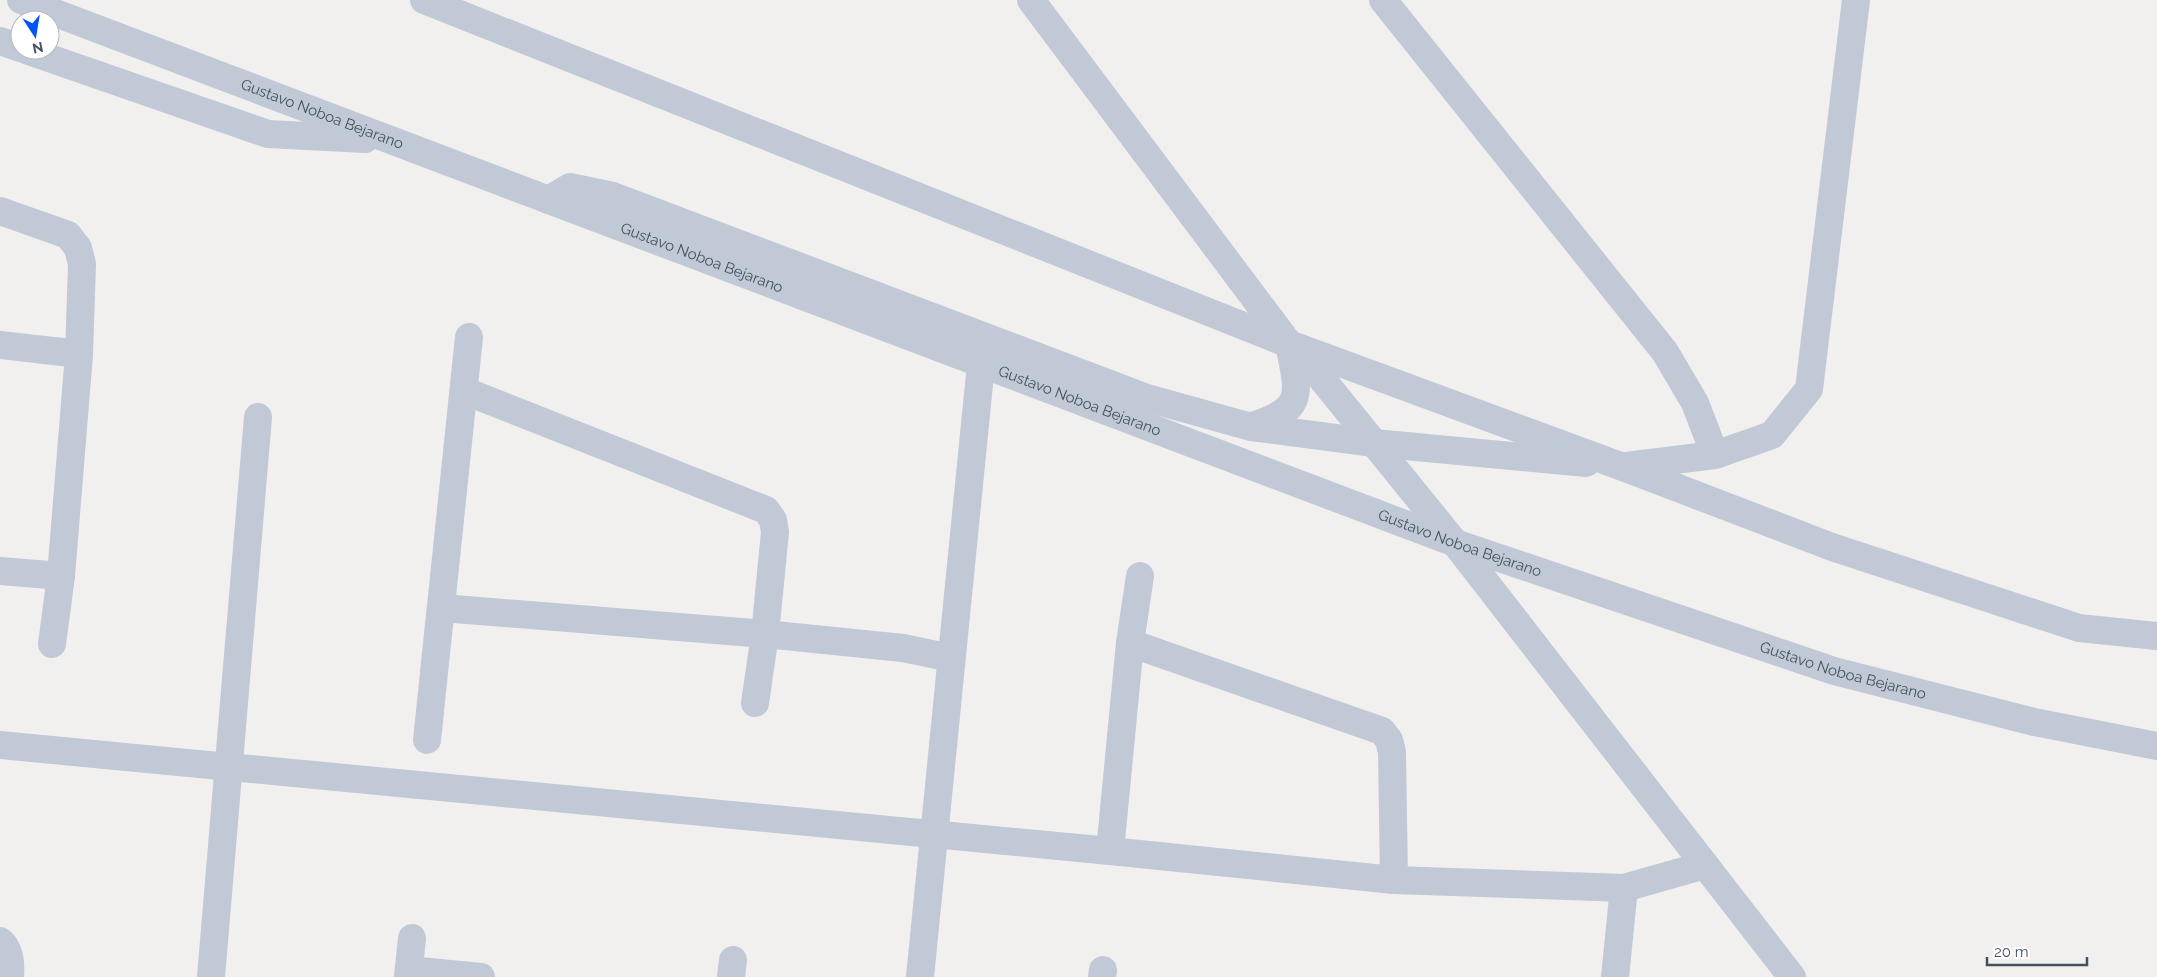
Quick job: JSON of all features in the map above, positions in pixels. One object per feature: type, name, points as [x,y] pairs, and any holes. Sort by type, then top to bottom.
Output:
[{"type":"street","name":"Gustavo Noboa Bejarano","points":[[21,0],[1455,543],[1834,671],[2034,722],[2157,746]]},
{"type":"street","points":[[424,0],[1289,344],[1623,467],[1832,547],[2079,628],[2157,636]]},
{"type":"street","points":[[1031,0],[1289,344],[1318,374],[1455,543],[1792,977]]},
{"type":"street","points":[[1383,0],[1665,352],[1695,403],[1715,455]]},
{"type":"street","points":[[548,200],[570,187],[613,196],[1147,398],[1251,427],[1374,443],[1623,467],[1715,455],[1772,435],[1809,389],[1856,0]]},
{"type":"street","points":[[55,60],[268,134],[390,140]]},
{"type":"street","points":[[0,211],[68,235],[78,248],[82,264],[79,354],[60,576],[52,644]]},
{"type":"street","points":[[427,740],[465,392],[469,337]]},
{"type":"street","points":[[1251,427],[1276,419],[1290,408],[1295,396],[1296,380],[1289,344]]},
{"type":"street","points":[[0,345],[79,354]]},
{"type":"street","points":[[920,977],[981,364]]},
{"type":"street","points":[[465,392],[766,510],[773,520],[776,532],[765,634],[755,703]]},
{"type":"street","points":[[211,977],[258,417]]},
{"type":"street","points":[[0,571],[60,576]]},
{"type":"street","points":[[1110,851],[1130,644],[1140,576]]},
{"type":"street","points":[[442,608],[765,634],[903,648],[951,658]]},
{"type":"street","points":[[1130,644],[1382,731],[1389,740],[1392,752],[1394,880]]},
{"type":"street","points":[[0,745],[1394,880],[1624,888],[1705,865]]},
{"type":"street","points":[[1615,977],[1624,888]]},
{"type":"street","points":[[412,938],[408,974],[481,977]]},
{"type":"street","points":[[0,941],[3,943],[11,963],[10,977]]}]
